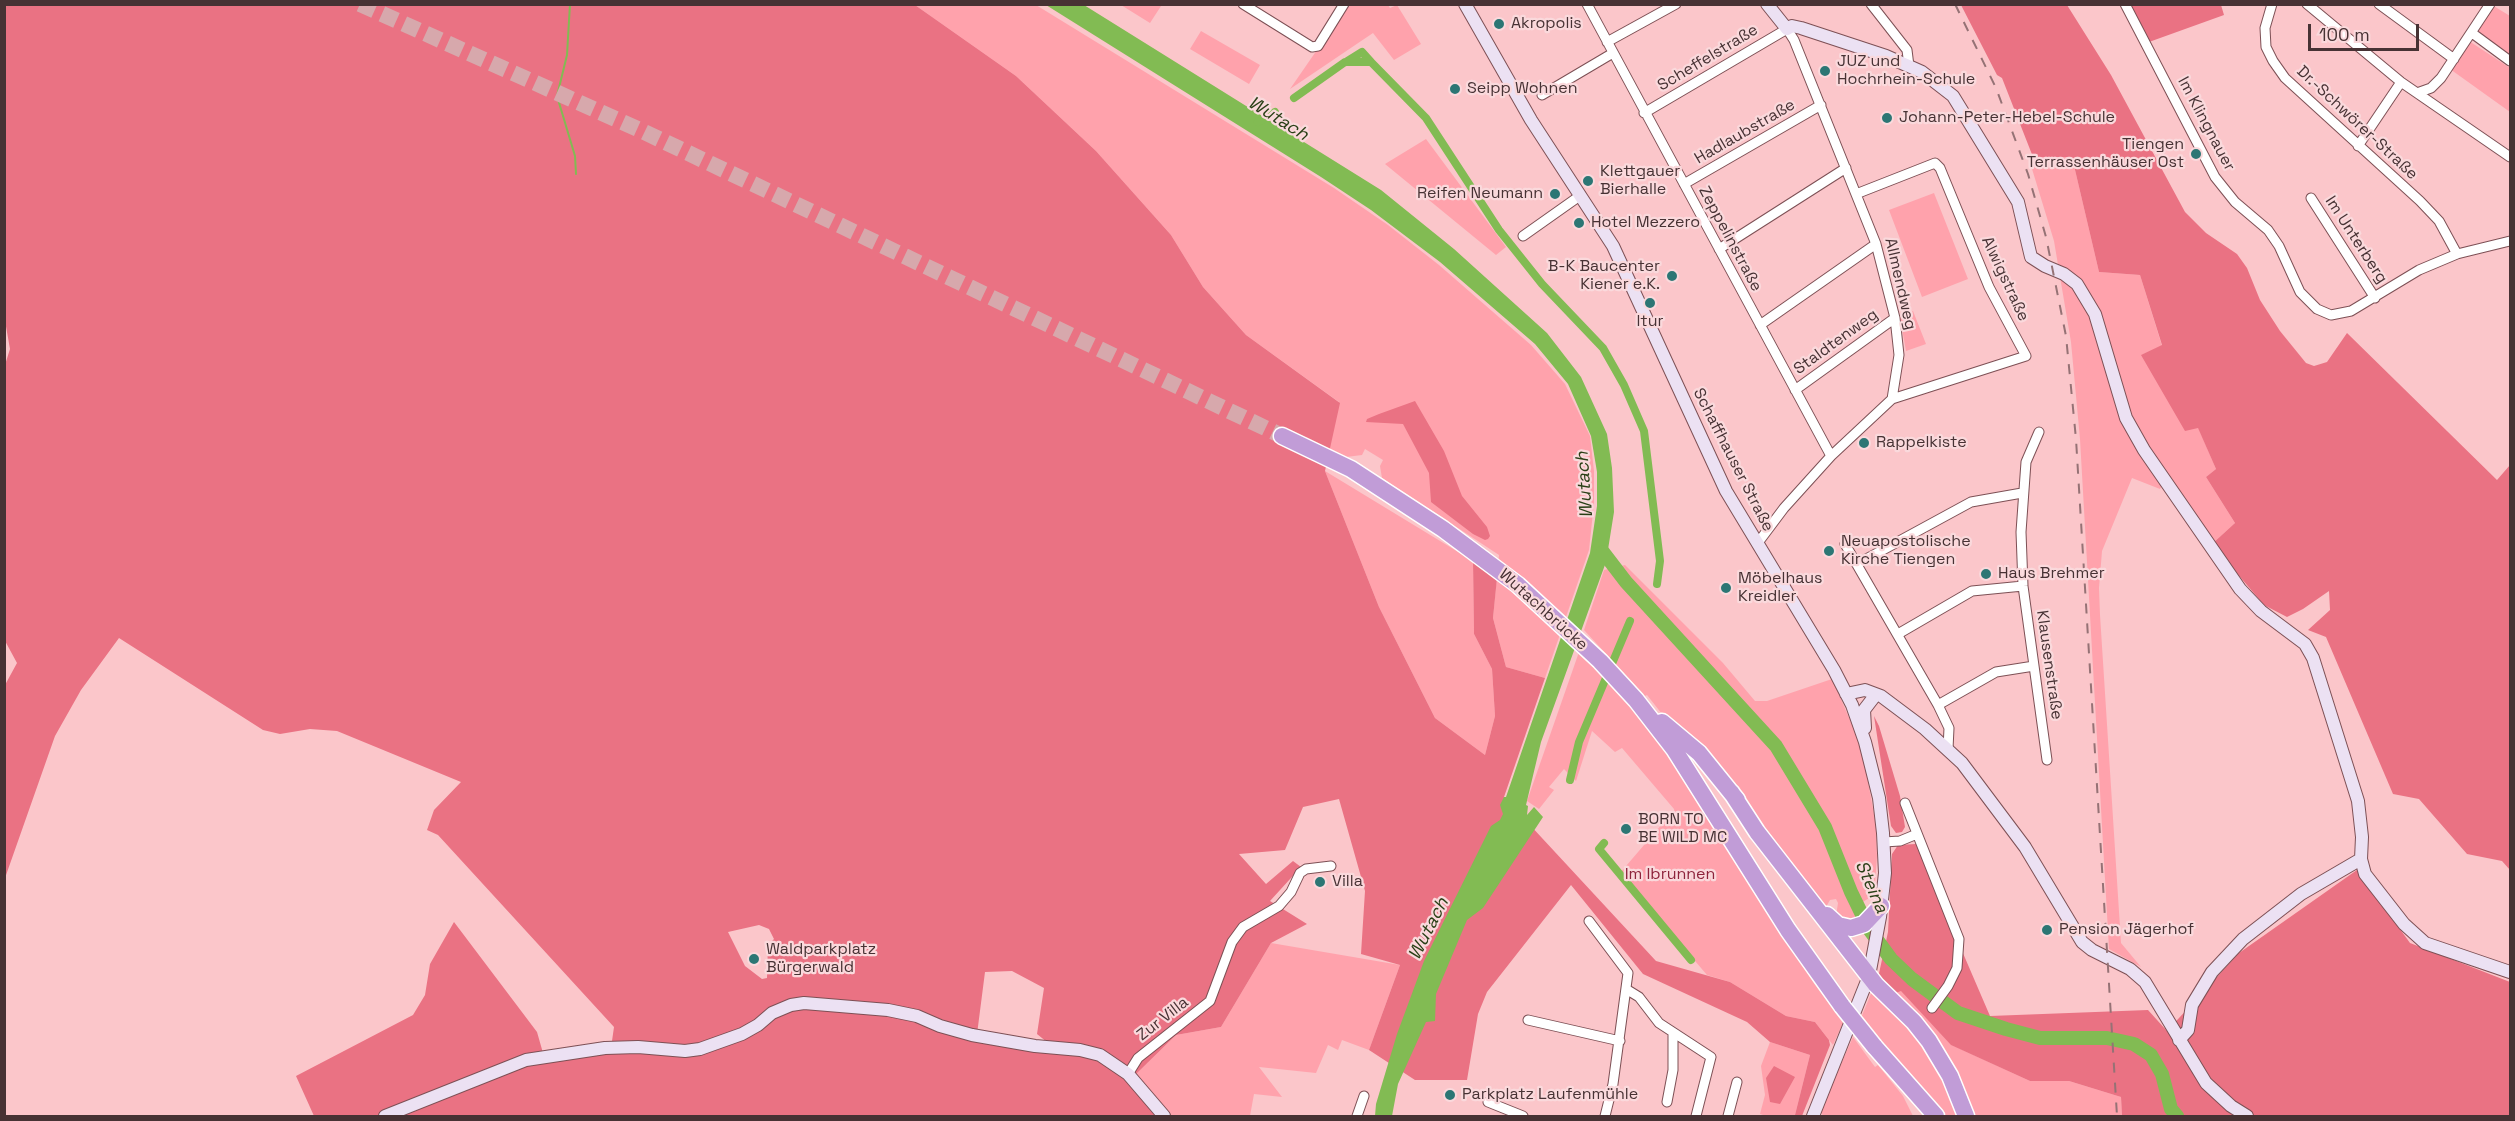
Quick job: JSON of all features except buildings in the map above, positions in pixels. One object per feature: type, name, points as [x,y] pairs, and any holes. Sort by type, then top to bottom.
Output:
[{"type":"highway","name":"Wutachbrücke","points":[[1282,436],[1351,469],[1443,529],[1518,585],[1551,614],[1636,700]]},
{"type":"highway","points":[[1636,700],[1699,753],[1826,915],[1838,925],[1851,928],[1864,924],[1879,912]]},
{"type":"highway","points":[[1636,700],[1674,749],[1826,986],[1904,1082],[1936,1116]]},
{"type":"highway","points":[[1731,792],[1757,832],[1869,976],[1929,1041],[1950,1076],[1966,1116]]},
{"type":"highway","points":[[1904,1082],[1918,1116]]},
{"type":"main road","name":"Schaffhauser Straße","points":[[1465,4],[1531,120],[1617,253],[1726,491],[1756,544],[1812,631],[1852,705],[1865,742],[1879,798],[1884,843],[1884,873],[1873,956],[1869,976],[1813,1116]]},
{"type":"main road","points":[[1767,4],[1787,29],[1792,26],[1801,27],[1886,56],[1931,78],[1953,96],[2018,202],[2031,257],[2064,274],[2077,284],[2095,314],[2126,418],[2144,450],[2240,589],[2261,611],[2305,644],[2313,658],[2358,801],[2362,837],[2361,859],[2365,874],[2403,924],[2425,943],[2511,972]]},
{"type":"main road","points":[[1846,693],[1865,690],[1878,697],[1948,749],[1974,777],[2025,847],[2082,942],[2130,969],[2145,982],[2206,1083],[2231,1106],[2247,1116]]},
{"type":"main road","points":[[1852,705],[1878,697]]},
{"type":"main road","points":[[1865,742],[1864,710],[1878,697]]},
{"type":"main road","points":[[2179,1040],[2188,1030],[2192,1005],[2212,972],[2243,939],[2301,894],[2361,859]]},
{"type":"main road","points":[[385,1116],[512,1065],[541,1057],[605,1048],[638,1047],[685,1052],[700,1049],[742,1034],[758,1025],[772,1013],[791,1005],[804,1003],[888,1010],[917,1016],[940,1026],[972,1035],[1035,1046],[1080,1050],[1100,1055],[1128,1074],[1164,1116]]},
{"type":"street","points":[[1243,4],[1312,47],[1318,46],[1344,4]]},
{"type":"street","name":"Zeppelinstraße","points":[[1587,4],[1831,456]]},
{"type":"street","points":[[1607,42],[1676,4]]},
{"type":"street","points":[[1871,4],[1907,51],[1909,66]]},
{"type":"street","name":"Im Klingnauer","points":[[2125,4],[2215,177],[2235,202],[2268,230],[2300,292],[2316,309],[2331,315],[2351,311],[2420,270],[2457,254],[2511,241]]},
{"type":"street","name":"Dr.-Schwörer-Straße","points":[[2272,4],[2265,28],[2266,46],[2285,78],[2439,221],[2457,254]]},
{"type":"street","points":[[2307,4],[2401,82],[2511,157]]},
{"type":"street","points":[[2379,4],[2454,59]]},
{"type":"street","points":[[2417,93],[2435,85],[2490,4]]},
{"type":"street","name":"Allmendweg","points":[[1787,29],[1794,40],[1821,105],[1876,244],[1895,318],[1899,355],[1892,399]]},
{"type":"street","name":"Scheffelstraße","points":[[1644,113],[1787,29]]},
{"type":"street","points":[[2472,33],[2511,61]]},
{"type":"street","points":[[1542,95],[1613,53]]},
{"type":"street","points":[[2358,146],[2401,82]]},
{"type":"street","name":"Hadlaubstraße","points":[[1684,184],[1821,105]]},
{"type":"street","name":"Alwigstraße","points":[[1856,194],[1935,163],[1940,168],[1989,287],[2026,356],[1892,399]]},
{"type":"street","points":[[1719,249],[1845,168]]},
{"type":"street","points":[[1523,236],[1581,195]]},
{"type":"street","name":"Im Unterberg","points":[[2311,198],[2375,298]]},
{"type":"street","points":[[1760,325],[1876,244]]},
{"type":"street","name":"Staldtenweg","points":[[1795,390],[1895,318]]},
{"type":"street","points":[[1756,544],[1784,508],[1831,456],[1892,399]]},
{"type":"street","name":"Klausenstraße","points":[[2039,432],[2026,462],[2022,493],[2024,586],[2047,760]]},
{"type":"street","points":[[1857,564],[1971,502],[2022,493]]},
{"type":"street","points":[[1845,544],[1938,705],[1949,728],[1948,749]]},
{"type":"street","points":[[1898,634],[1972,591],[2024,586]]},
{"type":"street","points":[[1938,705],[1996,672],[2034,666]]},
{"type":"street","points":[[1905,803],[1959,939],[1957,968],[1948,986],[1932,1008]]},
{"type":"street","points":[[1884,843],[1900,841],[1917,834]]},
{"type":"street","name":"Zur Villa","points":[[1128,1074],[1138,1058],[1210,1001],[1232,942],[1243,927],[1279,906],[1291,892],[1300,873],[1306,869],[1331,866]]},
{"type":"street","points":[[1589,921],[1628,973],[1620,1041],[1605,1116]]},
{"type":"street","points":[[1626,989],[1639,997],[1653,1016],[1673,1034],[1711,1057],[1696,1116]]},
{"type":"street","points":[[1528,1020],[1620,1041]]},
{"type":"street","points":[[1667,1102],[1673,1070],[1673,1034]]},
{"type":"street","points":[[1728,1116],[1737,1082]]},
{"type":"street","points":[[1357,1116],[1364,1096]]},
{"type":"street","points":[[1488,1102],[1523,1116]]},
{"type":"green space","points":[[1158,4],[1161,6],[1150,23],[1121,5]]},
{"type":"green space","points":[[915,5],[1036,5],[1334,188],[1388,225],[1439,265],[1531,345],[1565,384],[1590,436],[1594,471],[1594,503],[1589,550],[1545,678],[1506,667],[1493,618],[1499,555],[1382,478],[1380,466],[1383,460],[1365,449],[1362,455],[1346,457],[1329,449],[1339,402],[1246,335],[1203,287],[1171,235],[1096,151],[1016,76]]},
{"type":"green space","points":[[1348,5],[1388,5],[1390,8],[1397,5],[1421,44],[1394,60],[1373,33],[1290,89]]},
{"type":"green space","points":[[2492,5],[2510,16],[2510,57],[2479,36],[2476,30]]},
{"type":"green space","points":[[1201,31],[1260,65],[1249,84],[1190,49]]},
{"type":"green space","points":[[2469,41],[2510,68],[2510,112],[2450,69]]},
{"type":"green space","points":[[1426,139],[1506,247],[1496,255],[1385,164]]},
{"type":"green space","points":[[2033,157],[2072,157],[2099,272],[2140,275],[2162,346],[2142,355],[2198,427],[2216,469],[2206,477],[2235,523],[2212,544],[2163,484],[2160,489],[2132,478],[2102,551],[2099,588],[2100,615],[2121,943],[2141,967],[2109,949],[2080,439],[2071,342],[2054,241],[2029,159]]},
{"type":"green space","points":[[1934,193],[1968,279],[1922,297],[1889,210]]},
{"type":"green space","points":[[1913,311],[1926,344],[1906,351],[1900,317]]},
{"type":"green space","points":[[1325,471],[1473,561],[1474,634],[1492,669],[1495,716],[1485,755],[1435,718],[1379,607]]},
{"type":"green space","points":[[1625,565],[1723,663],[1755,701],[1767,701],[1832,679],[1854,729],[1864,760],[1876,825],[1877,857],[1874,895],[1861,903],[1867,914],[1855,922],[1836,916],[1838,903],[1836,899],[1830,900],[1826,907],[1805,883],[1806,881],[1718,766],[1662,714],[1647,695],[1645,696],[1584,630],[1604,570]]},
{"type":"green space","name":"Im Ibrunnen","points":[[1579,652],[1659,738],[1813,982],[1843,1023],[1833,1045],[1815,1022],[1786,1016],[1730,982],[1707,975],[1620,873],[1669,816],[1675,816],[1674,809],[1622,748],[1615,752],[1592,731],[1576,781],[1564,769],[1549,787],[1554,790],[1539,809],[1527,801]]},
{"type":"green space","points":[[1271,943],[1400,965],[1369,1050],[1342,1040],[1338,1050],[1328,1045],[1316,1073],[1259,1067],[1282,1097],[1254,1094],[1250,1116],[1169,1116],[1133,1077],[1176,1035],[1221,1027]]},
{"type":"green space","points":[[1901,990],[1952,1045],[2030,1081],[2069,1081],[2121,1097],[2122,1116],[1971,1116],[1890,995]]},
{"type":"green space","points":[[1872,991],[1880,996],[1923,1044],[1940,1071],[1959,1116],[1946,1116],[1916,1085],[1861,1018]]},
{"type":"green space","points":[[1853,1037],[1875,1067],[1878,1065],[1903,1096],[1913,1116],[1823,1116],[1821,1112],[1828,1093]]},
{"type":"green space","points":[[1770,1042],[1810,1055],[1795,1115],[1797,1116],[1760,1114],[1765,1095],[1761,1066]]},
{"type":"shaded area","points":[[5,5],[915,5],[1016,76],[1096,151],[1171,235],[1203,287],[1246,335],[1340,403],[1325,471],[1379,607],[1435,718],[1485,755],[1495,716],[1492,669],[1474,634],[1473,561],[1497,578],[1493,618],[1506,667],[1545,678],[1504,797],[1656,961],[1730,982],[1786,1016],[1815,1022],[1829,1040],[1830,1045],[1802,1116],[1795,1115],[1810,1055],[1770,1042],[1747,1022],[1643,974],[1571,885],[1487,992],[1478,1014],[1467,1080],[1415,1080],[1369,1050],[1400,965],[1361,954],[1365,891],[1339,799],[1303,807],[1285,850],[1239,854],[1266,884],[1293,861],[1301,867],[1270,901],[1307,924],[1271,943],[1221,1027],[1176,1035],[1133,1077],[1169,1116],[314,1116],[296,1076],[413,1015],[425,995],[430,964],[454,922],[537,1032],[543,1053],[614,1044],[612,1041],[614,1027],[438,835],[427,830],[434,810],[461,782],[337,731],[310,729],[280,734],[263,730],[119,638],[81,690],[55,736],[5,878],[5,685],[17,663],[4,639],[4,368],[10,349],[4,315]],"holes":[[[759,925],[769,929],[774,939],[768,945],[767,978],[762,979],[745,966],[728,932]],[[1012,971],[1044,988],[1037,1034],[1063,1055],[976,1042],[985,972]]]},
{"type":"shaded area","points":[[1046,5],[1084,5],[1381,190],[1454,249],[1547,333],[1581,377],[1607,434],[1612,468],[1614,512],[1606,562],[1541,742],[1526,805],[1528,806],[1527,815],[1534,807],[1543,817],[1483,908],[1467,920],[1436,994],[1435,1021],[1426,1022],[1398,1084],[1392,1116],[1375,1116],[1376,1104],[1397,1034],[1424,961],[1491,826],[1500,820],[1503,814],[1500,805],[1506,797],[1590,553],[1597,506],[1597,472],[1591,436],[1568,384],[1535,344],[1440,262],[1371,210],[1321,177]]},
{"type":"shaded area","points":[[1961,5],[2067,5],[2111,75],[2185,212],[2206,233],[2237,254],[2247,268],[2260,300],[2280,331],[2306,363],[2314,366],[2327,362],[2347,333],[2497,480],[2510,465],[2510,870],[2502,861],[2467,854],[2419,799],[2393,794],[2326,637],[2308,630],[2330,610],[2329,591],[2287,617],[2264,605],[2212,544],[2235,523],[2206,477],[2216,469],[2198,428],[2185,431],[2141,355],[2162,345],[2140,275],[2099,272],[2072,157],[2033,157],[2002,78],[1997,75]]},
{"type":"shaded area","points":[[2129,5],[2221,5],[2224,15],[2149,42]]},
{"type":"shaded area","points":[[1415,401],[1444,451],[1462,496],[1487,527],[1490,536],[1488,539],[1485,540],[1473,534],[1431,502],[1429,473],[1403,424],[1366,422],[1367,419]]},
{"type":"shaded area","points":[[1874,716],[1900,796],[1905,827],[1902,832],[1896,833],[1891,826]]},
{"type":"shaded area","points":[[1916,844],[1990,1016],[2148,1010],[2167,1031],[2239,953],[2357,870],[2410,943],[2510,982],[2510,1116],[2122,1116],[2121,1097],[2069,1081],[2030,1081],[1951,1045],[1901,991],[1890,995],[1878,978],[1888,932],[1892,854],[1898,845]]},
{"type":"shaded area","points":[[1774,1066],[1795,1077],[1780,1104],[1770,1102],[1766,1078]]},
{"type":"waterway","points":[[570,4],[567,55],[557,96],[575,156],[576,174]]},
{"type":"waterway","points":[[1346,62],[1362,52],[1371,62]]},
{"type":"waterway","points":[[1294,98],[1345,62],[1371,62],[1426,118],[1499,230],[1542,284],[1603,348],[1624,385],[1644,431],[1660,561],[1657,584]]},
{"type":"waterway","name":"Wutach","points":[[1258,122],[1275,112]]},
{"type":"waterway","name":"Steina","points":[[1603,552],[1626,582],[1776,746],[1825,827],[1851,892],[1869,929],[1891,959],[1912,979],[1958,1013],[2040,1038],[2107,1038],[2134,1044],[2151,1055],[2162,1074],[2171,1109],[2177,1116]]},
{"type":"waterway","points":[[1570,780],[1579,742],[1630,621]]},
{"type":"waterway","points":[[1604,843],[1599,849],[1691,960]]},
{"type":"tunnel","points":[[360,4],[640,130],[1282,436]]},
{"type":"railway","points":[[1955,4],[1996,88],[2028,174],[2046,237],[2066,336],[2076,439],[2117,1116]]},
{"type":"place","name":"Akropolis","points":[[1499,24]]},
{"type":"place","name":"JUZ und Hochrhein-Schule","points":[[1825,71]]},
{"type":"place","name":"Seipp Wohnen","points":[[1455,89]]},
{"type":"place","name":"Johann-Peter-Hebel-Schule","points":[[1887,118]]},
{"type":"place","name":"Tiengen Terrassenhäuser Ost","points":[[2196,154]]},
{"type":"place","name":"Klettgauer Bierhalle","points":[[1588,181]]},
{"type":"place","name":"Reifen Neumann","points":[[1555,194]]},
{"type":"place","name":"Hotel Mezzero","points":[[1579,223]]},
{"type":"place","name":"B-K Baucenter Kiener e.K.","points":[[1672,276]]},
{"type":"place","name":"ltur","points":[[1650,303]]},
{"type":"place","name":"Rappelkiste","points":[[1864,443]]},
{"type":"place","name":"Neuapostolische Kirche Tiengen","points":[[1829,551]]},
{"type":"place","name":"Haus Brehmer","points":[[1986,574]]},
{"type":"place","name":"Möbelhaus Kreidler","points":[[1726,588]]},
{"type":"place","name":"BORN TO BE WILD MC","points":[[1626,829]]},
{"type":"place","name":"Villa","points":[[1320,882]]},
{"type":"place","name":"Pension Jägerhof","points":[[2047,930]]},
{"type":"place","name":"Waldparkplatz Bürgerwald","points":[[754,959]]},
{"type":"place","name":"Parkplatz Laufenmühle","points":[[1450,1095]]}]
